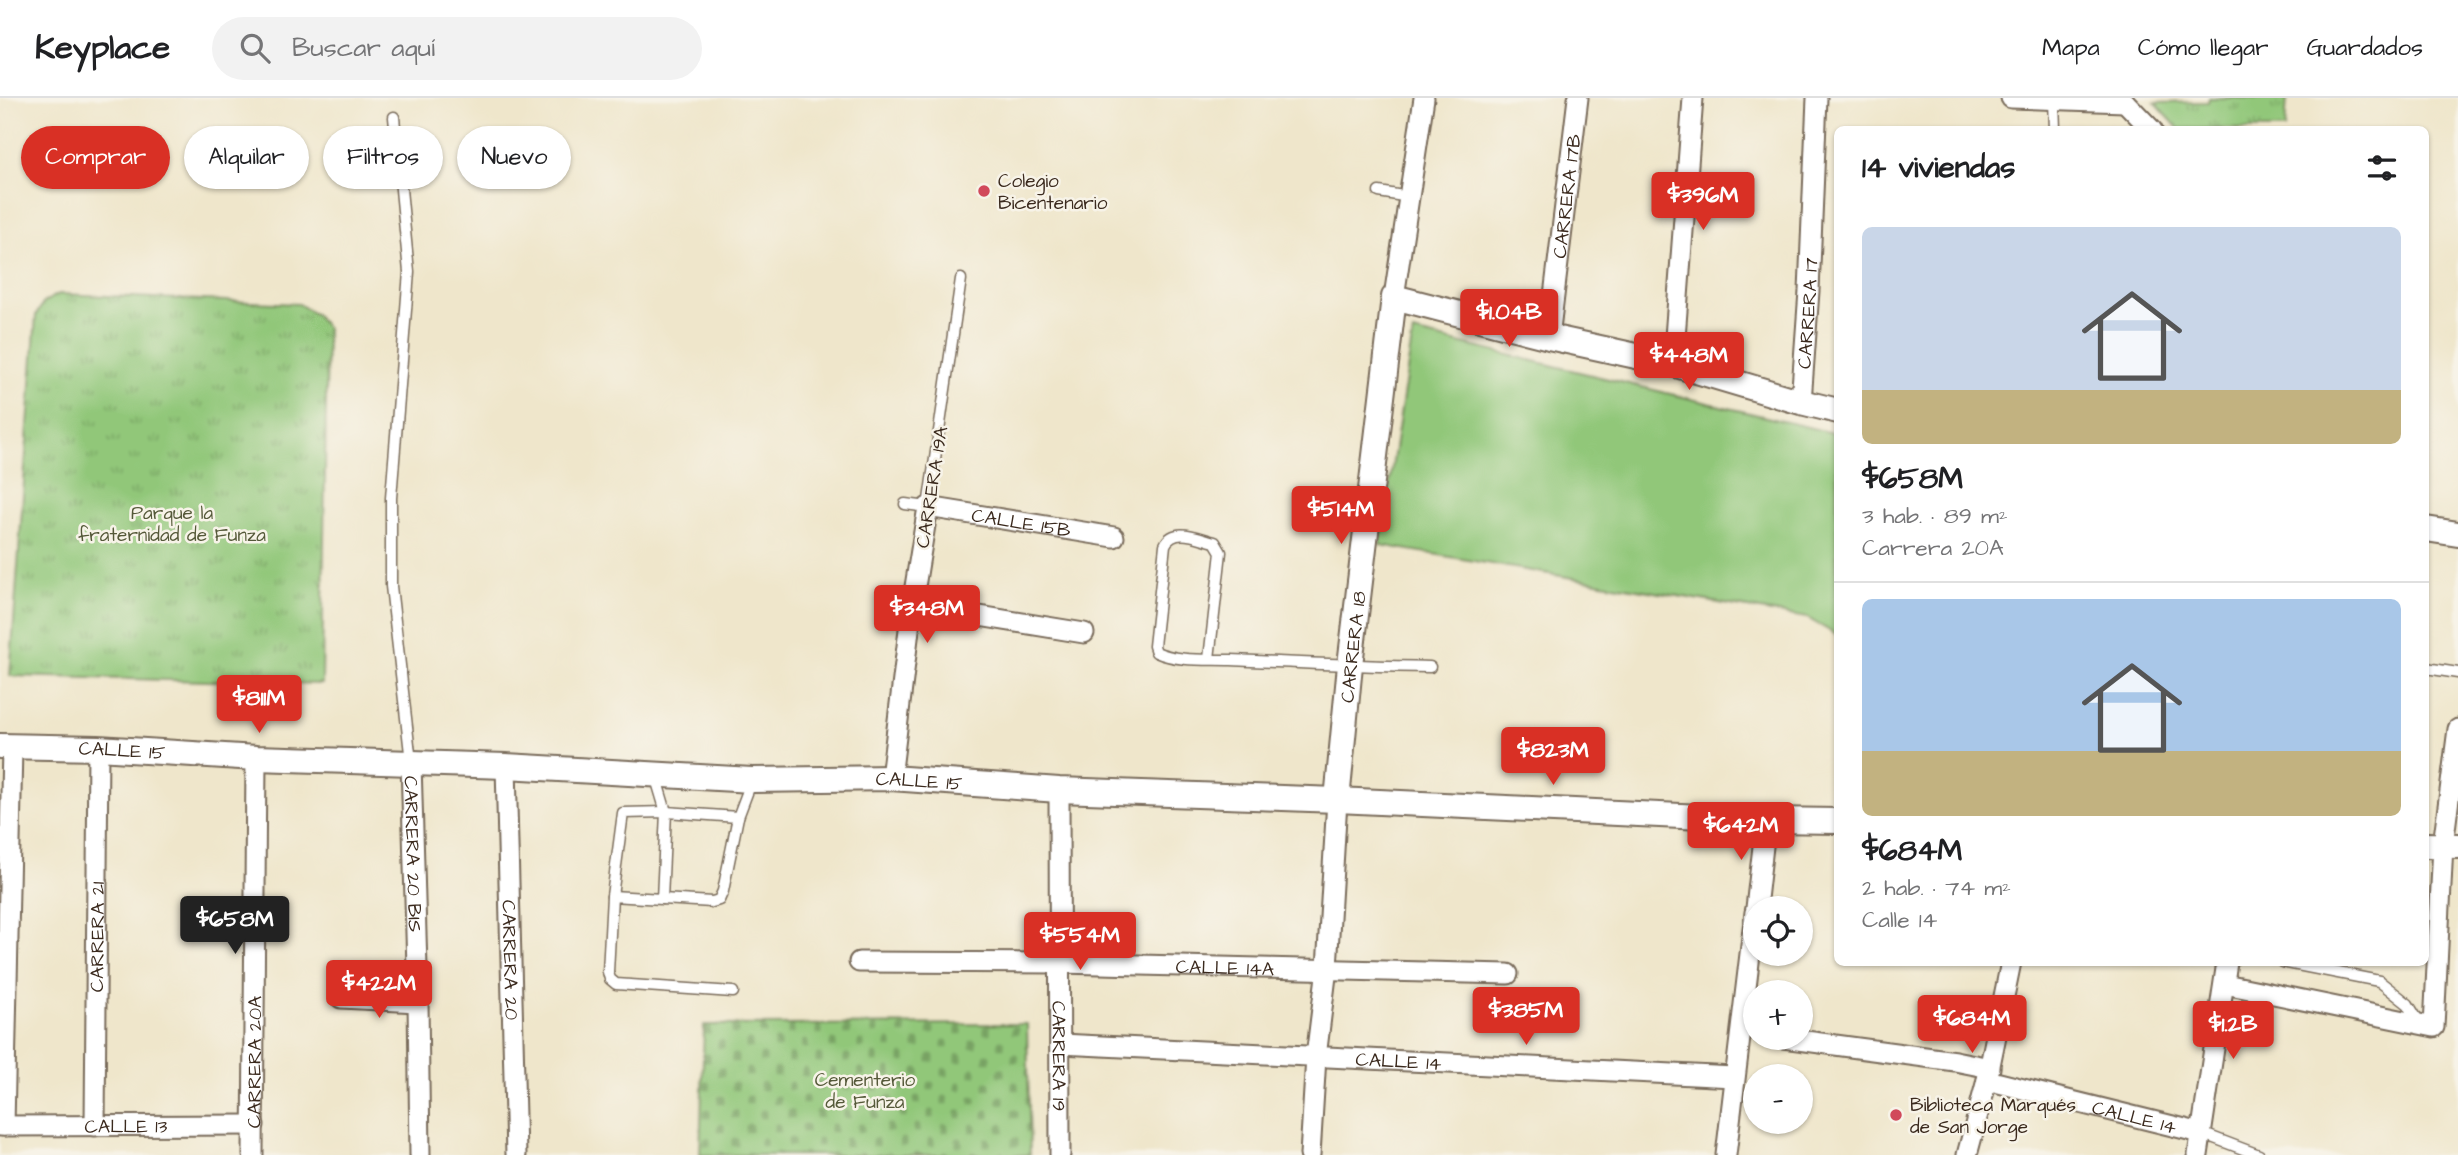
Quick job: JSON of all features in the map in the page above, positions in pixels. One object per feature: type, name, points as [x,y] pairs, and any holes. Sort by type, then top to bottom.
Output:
[{"type":"street","name":"CARRERA 18","points":[[1310,1155],[1350,666],[1359,503],[1424,98]]},
{"type":"street","name":"CARRERA 17B","points":[[1549,337],[1578,98]]},
{"type":"street","points":[[1673,364],[1693,98]]},
{"type":"street","name":"CARRERA 17","points":[[1801,402],[1809,290],[1817,98]]},
{"type":"street","points":[[2011,98],[2126,100],[2148,126]]},
{"type":"street","points":[[1394,297],[1549,337],[1673,364],[1834,410]]},
{"type":"street","name":"CALLE 15B","points":[[928,507],[1114,537]]},
{"type":"street","name":"CARRERA 19A","points":[[891,778],[912,605],[928,507]]},
{"type":"street","points":[[2429,529],[2458,534]]},
{"type":"street","points":[[912,605],[1084,633]]},
{"type":"street","points":[[2225,984],[2427,1026],[2442,845],[2458,729]]},
{"type":"street","points":[[2,1126],[6,747]]},
{"type":"street","name":"CALLE 15","points":[[6,747],[98,748],[256,758],[506,766],[752,780],[891,778],[1059,790],[1834,821]]},
{"type":"street","name":"CARRERA 21","points":[[95,1126],[98,748]]},
{"type":"street","name":"CARRERA 20A","points":[[253,1155],[256,758]]},
{"type":"street","name":"CARRERA 20 BIS","points":[[411,763],[420,1155]]},
{"type":"street","name":"CARRERA 20","points":[[506,766],[516,1155]]},
{"type":"street","name":"CARRERA 19","points":[[1059,790],[1060,1155]]},
{"type":"street","points":[[1757,896],[1766,820]]},
{"type":"street","name":"CALLE 14A","points":[[859,962],[1060,963],[1508,974]]},
{"type":"street","points":[[1967,1155],[1988,1074],[2010,966]]},
{"type":"street","points":[[2198,1155],[2227,966]]},
{"type":"street","points":[[341,998],[418,1002]]},
{"type":"street","name":"CALLE 14","points":[[1813,1042],[1955,1061],[1988,1074],[2201,1133]]},
{"type":"street","name":"CALLE 14","points":[[1061,1044],[1734,1077]]},
{"type":"street","points":[[1726,1155],[1734,1077],[1743,1049]]},
{"type":"street","name":"CALLE 13","points":[[2,1126],[254,1125]]},
{"type":"lane","points":[[2054,99],[2055,126]]},
{"type":"lane","points":[[394,117],[409,272],[391,498],[391,586],[411,763]]},
{"type":"lane","points":[[1379,192],[1409,197]]},
{"type":"lane","name":"CARRERA 19A","points":[[928,507],[961,279]]},
{"type":"lane","points":[[905,504],[928,507]]},
{"type":"lane","points":[[1209,659],[1221,552],[1215,542],[1177,534],[1169,537],[1165,545],[1154,646],[1156,652],[1165,656],[1209,659],[1430,667]]},
{"type":"lane","points":[[2429,668],[2458,673]]},
{"type":"lane","points":[[654,774],[666,812],[662,899]]},
{"type":"lane","points":[[612,896],[712,902],[719,900],[738,817],[752,780]]},
{"type":"lane","points":[[733,992],[616,984],[610,979],[608,972],[612,896],[623,813],[666,812],[738,817]]},
{"type":"lane","points":[[2302,966],[2379,981],[2408,1004],[2427,1026]]},
{"type":"lane","points":[[2201,1133],[2259,1155]]},
{"type":"green space","points":[[2209,98],[2287,98],[2285,126],[2176,126],[2155,103],[2208,102]]},
{"type":"green space","name":"Parque la fraternidad de Funza","points":[[59,294],[299,304],[316,315],[327,329],[322,684],[10,676],[36,315],[44,302]]},
{"type":"green space","points":[[1413,332],[1834,433],[1834,633],[1807,618],[1380,545]]},
{"type":"green space","name":"Cementerio de Funza","points":[[1027,1024],[1030,1155],[700,1155],[704,1025]]},
{"type":"place","name":"Colegio Bicentenario","points":[[984,191]]},
{"type":"place","name":"Biblioteca Marqués de San Jorge","points":[[1896,1115]]}]
